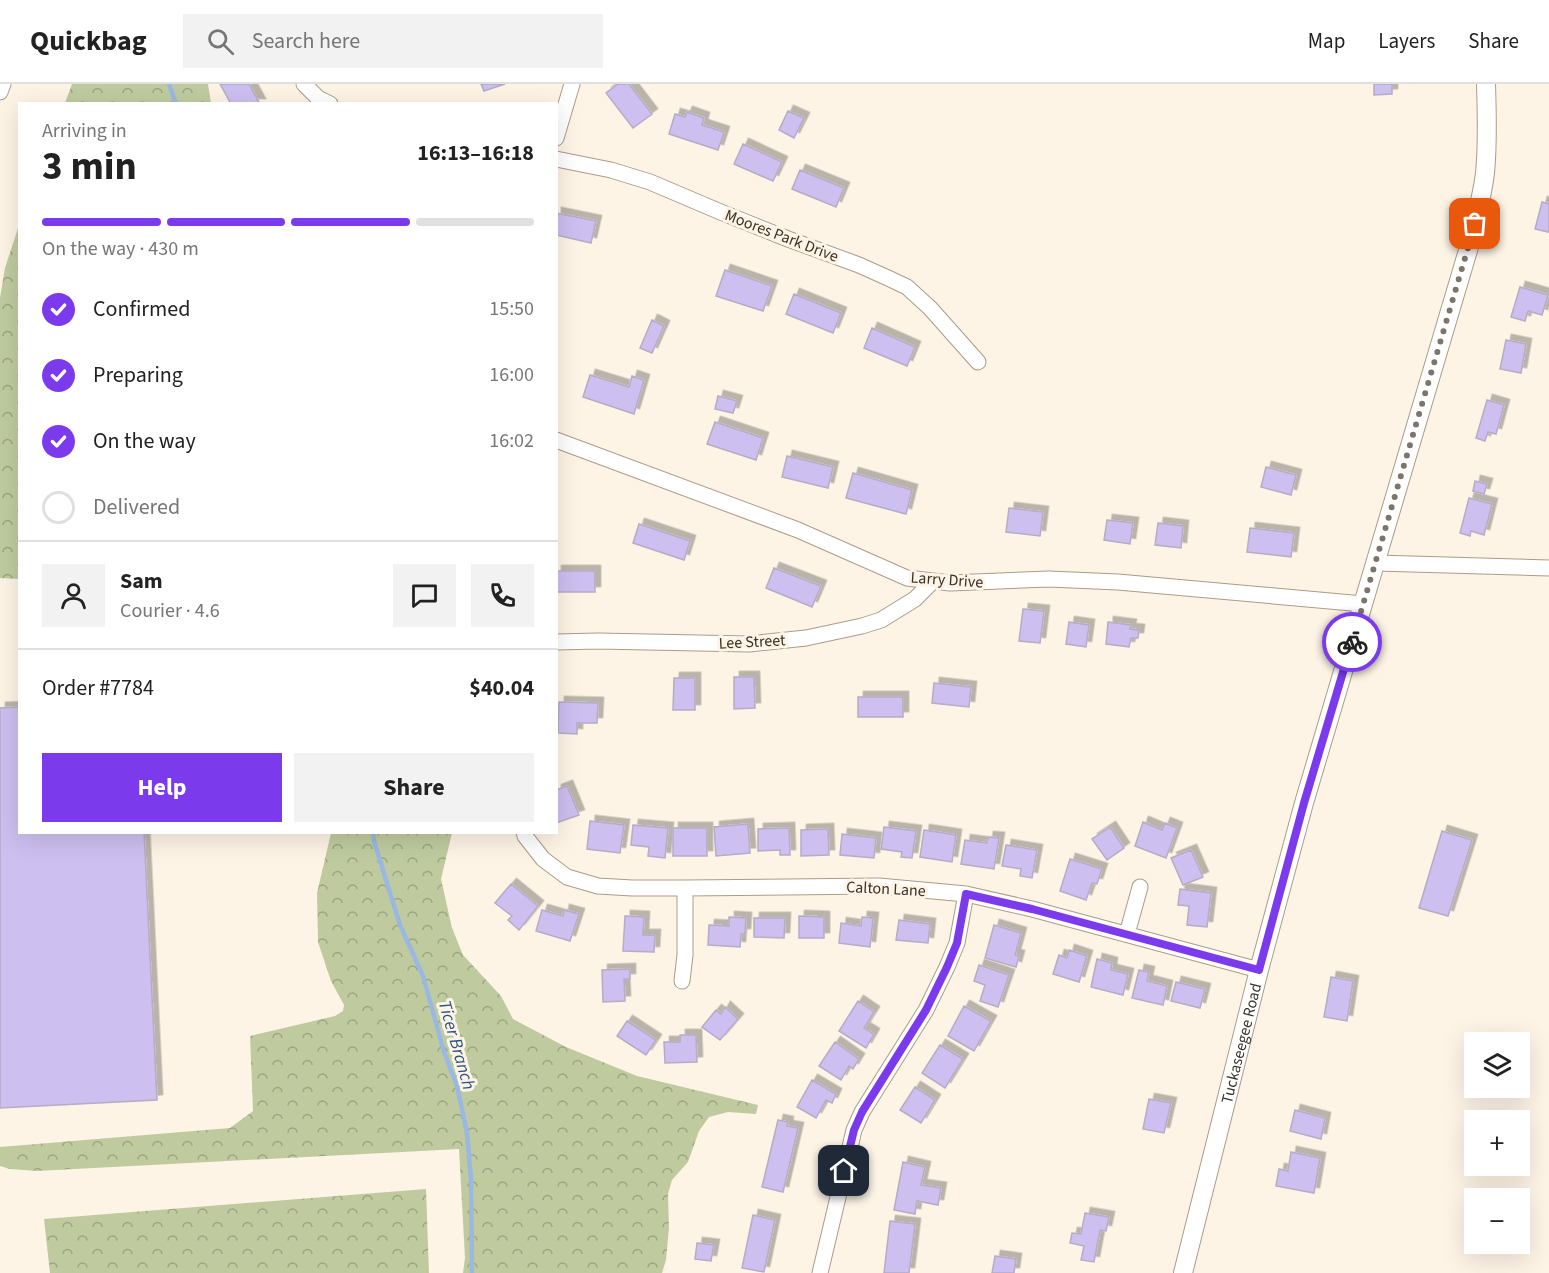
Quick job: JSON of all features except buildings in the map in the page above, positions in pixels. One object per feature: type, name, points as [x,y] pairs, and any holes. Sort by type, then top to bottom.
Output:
[{"type":"street","points":[[0,92],[3,84]]},
{"type":"street","points":[[304,84],[318,98],[326,102]]},
{"type":"street","points":[[558,131],[572,84]]},
{"type":"street","name":"Tuckaseegee Road","points":[[1183,1273],[1259,970],[1304,803],[1469,246],[1485,174],[1488,131],[1486,84]]},
{"type":"street","name":"Moores Park Drive","points":[[558,159],[611,170],[650,182],[888,278],[906,287],[930,308],[978,362]]},
{"type":"street","name":"Larry Drive","points":[[558,441],[798,530],[907,578],[932,582],[1049,579],[1095,581],[1363,604]]},
{"type":"street","points":[[1376,563],[1549,568]]},
{"type":"street","name":"Lee Street","points":[[558,642],[749,644],[806,638],[881,620],[915,599],[932,582]]},
{"type":"street","name":"Calton Lane","points":[[524,834],[543,859],[567,877],[598,886],[685,888],[879,886],[966,894],[1032,909],[1259,970]]},
{"type":"street","points":[[1127,934],[1140,887]]},
{"type":"street","points":[[682,981],[685,956],[685,888]]},
{"type":"street","points":[[820,1273],[854,1130],[862,1112],[926,1010],[947,967],[957,943],[966,894]]},
{"type":"green space","points":[[72,84],[208,84],[211,102],[65,102]]},
{"type":"green space","points":[[18,228],[18,579],[0,578],[0,298],[5,268]]},
{"type":"green space","points":[[331,834],[452,834],[441,879],[452,928],[463,955],[501,996],[513,1019],[566,1047],[637,1076],[758,1105],[756,1114],[728,1112],[709,1117],[699,1131],[688,1162],[672,1180],[668,1194],[669,1228],[666,1260],[662,1273],[463,1273],[465,1258],[459,1149],[37,1171],[0,1166],[0,1147],[230,1128],[253,1111],[250,1036],[335,1016],[343,1011],[344,1005],[331,981],[318,942],[317,893]]},
{"type":"green space","points":[[426,1189],[429,1273],[50,1273],[44,1219]]},
{"type":"waterway","name":"Ticer Branch","points":[[169,84],[175,102]]},
{"type":"waterway","name":"Ticer Branch","points":[[373,834],[400,925],[423,976],[444,1052],[457,1086],[467,1133],[471,1179],[472,1273]]},
{"type":"way so far","points":[[1352,642],[1475,224]]},
{"type":"route","points":[[844,1171],[854,1130],[862,1112],[926,1010],[947,967],[957,943],[966,894],[1032,909],[1259,970],[1304,803],[1352,642]]}]
